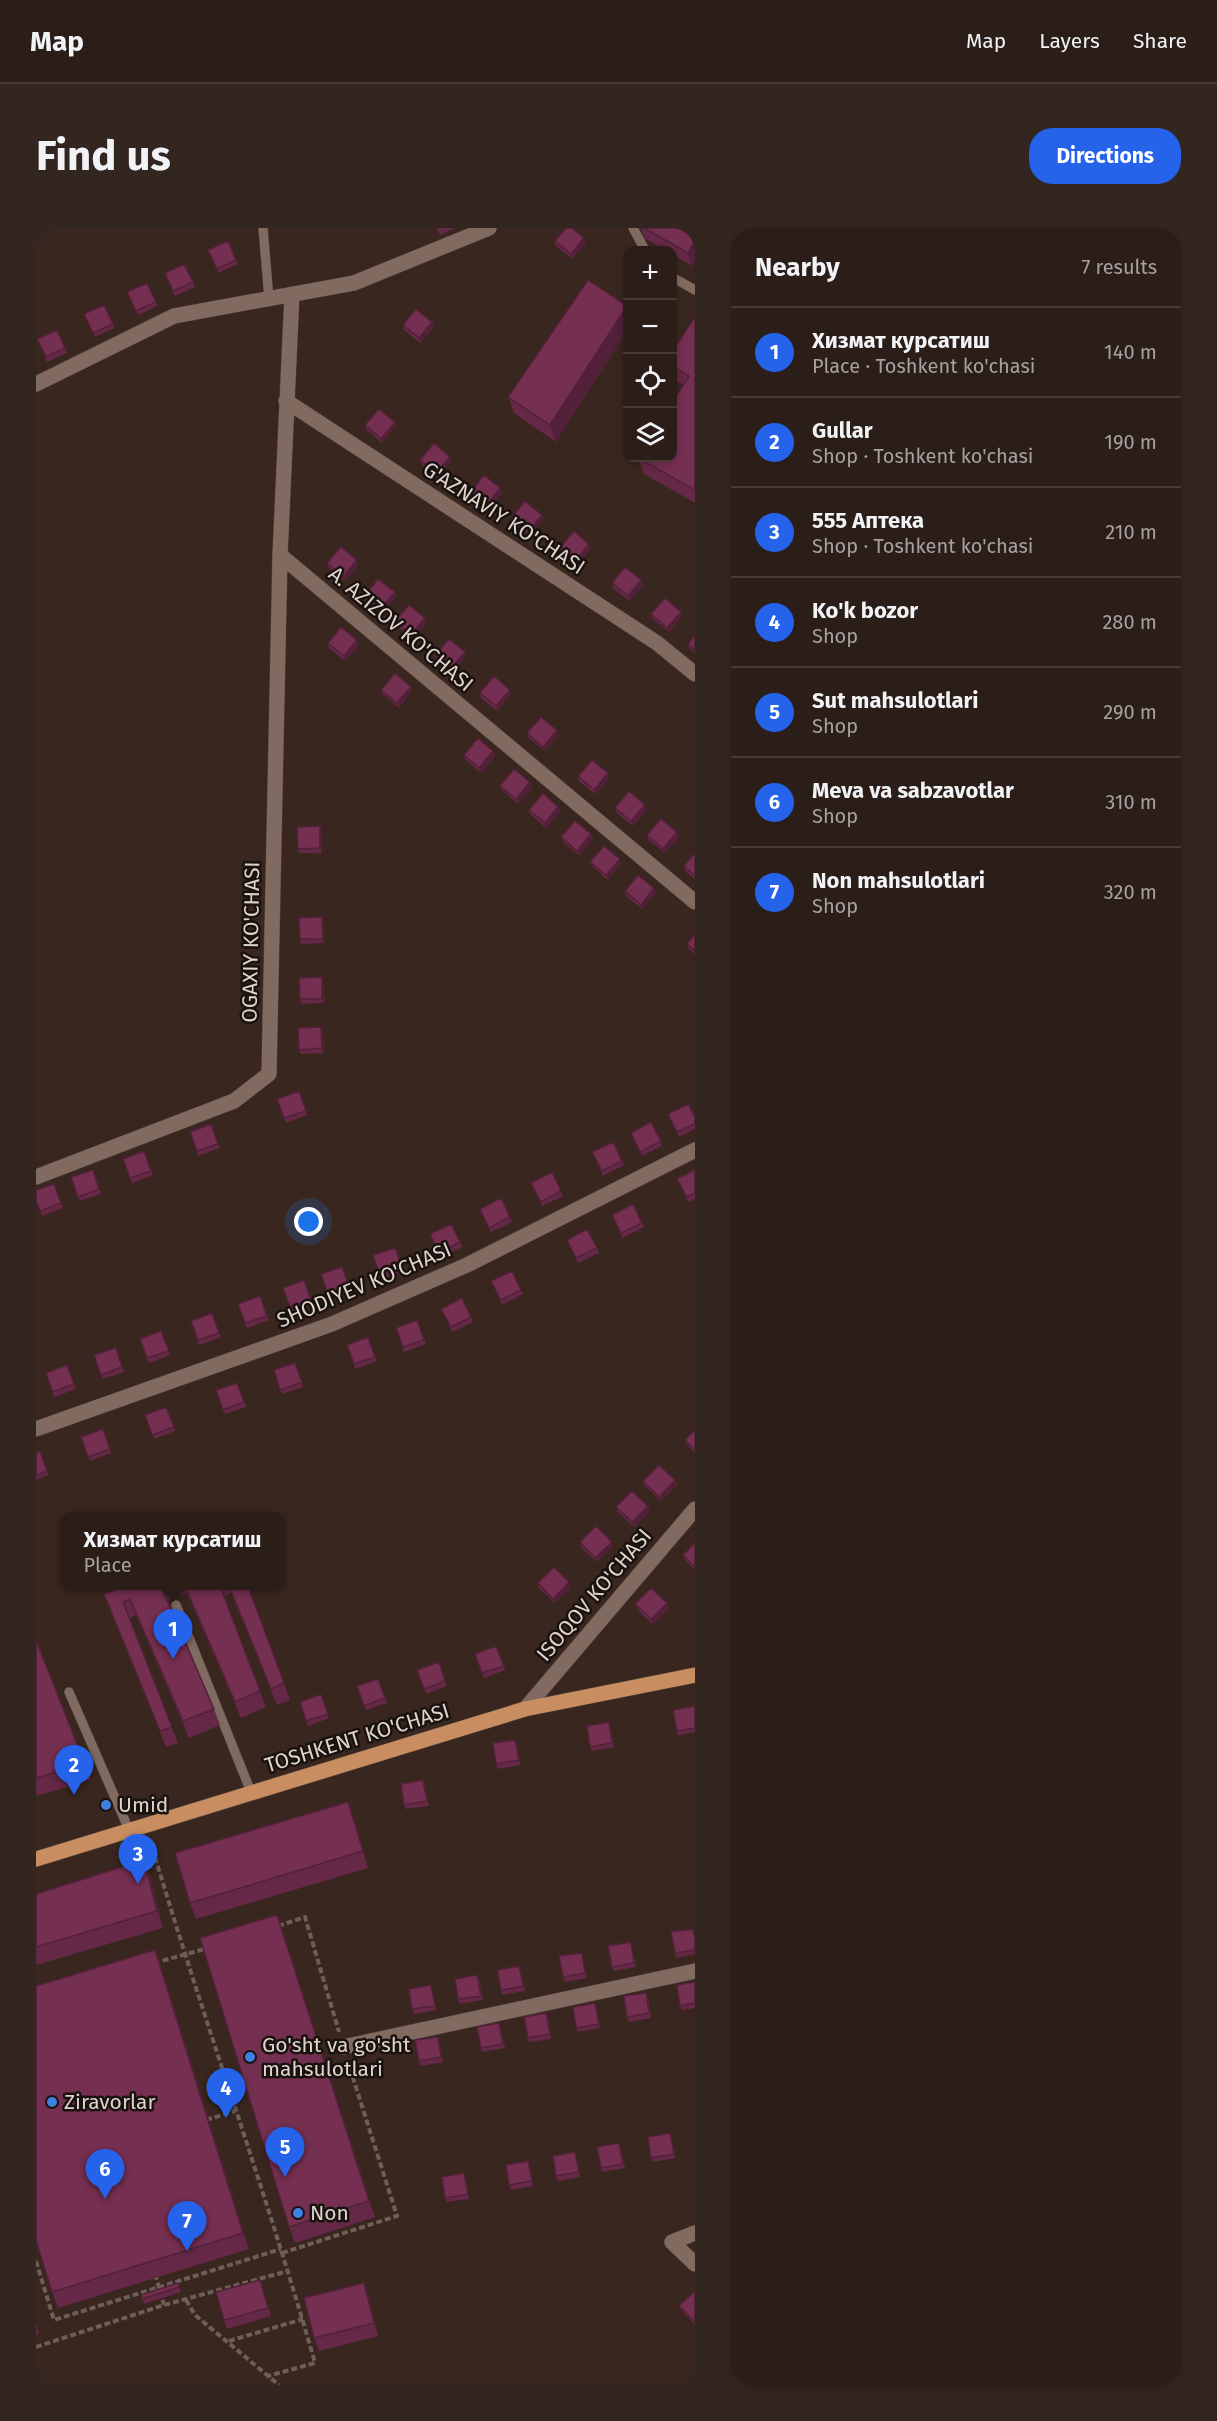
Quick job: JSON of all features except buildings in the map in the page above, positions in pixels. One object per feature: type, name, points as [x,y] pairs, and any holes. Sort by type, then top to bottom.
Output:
[{"type":"main road","name":"TOSHKENT KO'CHASI","points":[[36,1859],[525,1709],[695,1676]]},
{"type":"street","points":[[36,384],[174,316],[354,283],[489,228]]},
{"type":"street","points":[[280,555],[292,294]]},
{"type":"street","name":"G'AZNAVIY KO'CHASI","points":[[286,401],[657,643],[695,674]]},
{"type":"street","name":"A. AZIZOV KO'CHASI","points":[[280,555],[695,902]]},
{"type":"street","name":"OGAXIY KO'CHASI","points":[[36,1177],[234,1101],[269,1074],[280,555]]},
{"type":"street","name":"SHODIYEV KO'CHASI","points":[[36,1430],[332,1324],[467,1265],[695,1150]]},
{"type":"street","name":"ISOQOV KO'CHASI","points":[[525,1709],[695,1509]]},
{"type":"street","points":[[343,2047],[695,1971]]},
{"type":"street","points":[[695,2233],[672,2242],[695,2264]]},
{"type":"lane","points":[[263,228],[268,298]]},
{"type":"lane","points":[[633,228],[643,246]]},
{"type":"lane","points":[[677,280],[695,290]]},
{"type":"lane","points":[[176,1605],[250,1792]]},
{"type":"lane","points":[[69,1692],[129,1830]]},
{"type":"path","points":[[146,1825],[184,1955],[282,2251],[315,2363],[268,2376]]},
{"type":"path","points":[[36,2261],[54,2320],[158,2286],[397,2216],[343,2047],[305,1917],[272,1928]]},
{"type":"path","points":[[153,1964],[217,1945]]},
{"type":"path","points":[[203,2120],[235,2111]]},
{"type":"path","points":[[152,2265],[164,2305]]},
{"type":"path","points":[[36,2347],[164,2305],[288,2271]]},
{"type":"path","points":[[186,2300],[195,2315],[279,2385]]},
{"type":"path","points":[[228,2342],[303,2319]]},
{"type":"place","name":"Хизмат курсатиш","points":[[173,1659]]},
{"type":"place","name":"Gullar","points":[[74,1795]]},
{"type":"place","name":"Umid","points":[[106,1805]]},
{"type":"place","name":"555 Аптека","points":[[138,1884]]},
{"type":"place","name":"Go'sht va go'sht mahsulotlari","points":[[250,2057]]},
{"type":"place","name":"Ziravorlar","points":[[52,2102]]},
{"type":"place","name":"Ko'k bozor","points":[[226,2118]]},
{"type":"place","name":"Sut mahsulotlari","points":[[285,2177]]},
{"type":"place","name":"Meva va sabzavotlar","points":[[105,2199]]},
{"type":"place","name":"Non","points":[[298,2213]]},
{"type":"place","name":"Non mahsulotlari","points":[[187,2251]]}]
